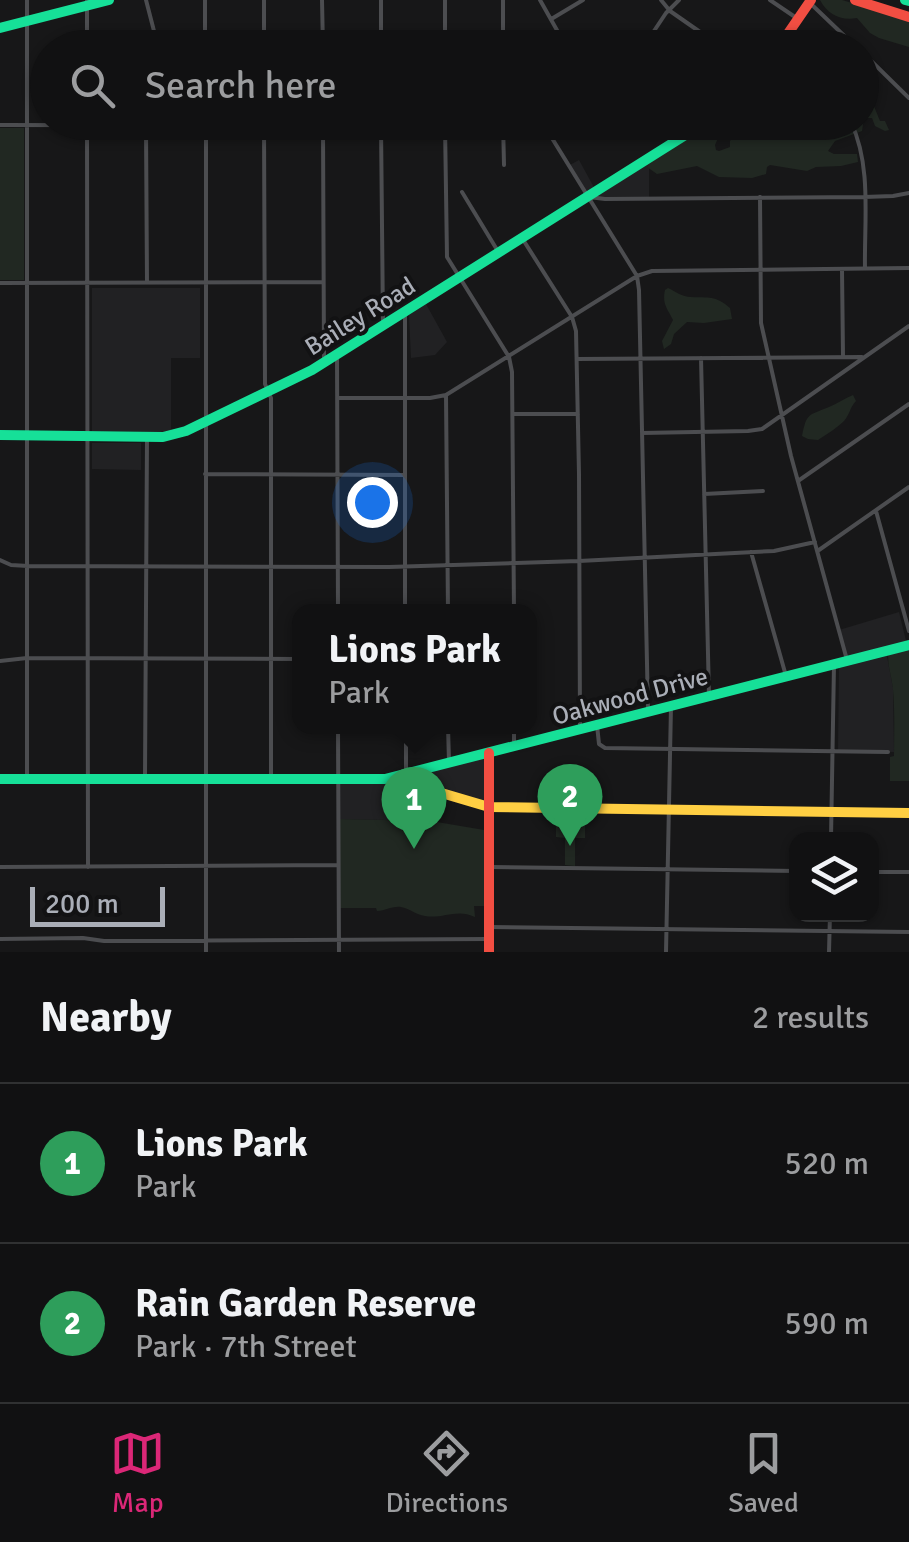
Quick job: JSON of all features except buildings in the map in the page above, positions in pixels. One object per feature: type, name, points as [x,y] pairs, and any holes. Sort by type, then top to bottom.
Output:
[{"type":"main road","points":[[0,28],[109,0]]},
{"type":"main road","points":[[854,0],[909,17]]},
{"type":"main road","points":[[790,30],[810,1]]},
{"type":"main road","name":"Bailey Road","points":[[0,436],[173,436],[324,362],[678,140]]},
{"type":"main road","name":"Oakwood Drive","points":[[0,779],[338,779],[406,775],[909,645]]},
{"type":"main road","points":[[489,753],[489,952]]},
{"type":"main road","points":[[406,775],[411,784],[489,807],[909,812]]},
{"type":"street","points":[[27,0],[27,780]]},
{"type":"street","points":[[146,0],[153,30]]},
{"type":"street","points":[[206,0],[206,30]]},
{"type":"street","points":[[264,0],[264,30]]},
{"type":"street","points":[[322,0],[322,30]]},
{"type":"street","points":[[381,0],[381,30]]},
{"type":"street","points":[[445,0],[445,30]]},
{"type":"street","points":[[503,0],[503,30]]},
{"type":"street","points":[[540,0],[558,30]]},
{"type":"street","points":[[552,19],[583,0]]},
{"type":"street","points":[[661,0],[697,30]]},
{"type":"street","points":[[656,30],[679,0]]},
{"type":"street","points":[[770,0],[798,18]]},
{"type":"street","points":[[810,1],[839,30]]},
{"type":"street","points":[[86,3],[87,30]]},
{"type":"street","points":[[879,69],[909,98]]},
{"type":"street","points":[[0,125],[30,126]]},
{"type":"street","points":[[87,140],[88,866]]},
{"type":"street","points":[[146,140],[147,282]]},
{"type":"street","points":[[206,140],[206,952]]},
{"type":"street","points":[[264,140],[265,384],[270,398],[271,475],[271,779]]},
{"type":"street","points":[[323,140],[324,362]]},
{"type":"street","points":[[381,140],[383,325]]},
{"type":"street","points":[[445,140],[448,260],[509,357],[514,604]]},
{"type":"street","points":[[504,140],[504,164]]},
{"type":"street","points":[[551,140],[636,276],[648,712]]},
{"type":"street","points":[[857,140],[862,154],[866,269]]},
{"type":"street","points":[[462,192],[499,252]]},
{"type":"street","points":[[588,197],[909,194]]},
{"type":"street","points":[[760,198],[761,320],[781,417],[847,660]]},
{"type":"street","points":[[522,238],[572,316],[576,331],[580,730]]},
{"type":"street","points":[[338,398],[446,395],[636,276],[652,271],[909,268]]},
{"type":"street","points":[[842,269],[843,356]]},
{"type":"street","points":[[0,282],[323,282]]},
{"type":"street","points":[[404,312],[406,604]]},
{"type":"street","points":[[642,433],[755,430],[781,417],[909,326]]},
{"type":"street","points":[[336,354],[338,604]]},
{"type":"street","points":[[577,359],[865,357]]},
{"type":"street","points":[[702,358],[709,696]]},
{"type":"street","points":[[446,395],[448,604]]},
{"type":"street","points":[[798,481],[909,404]]},
{"type":"street","points":[[512,414],[578,414]]},
{"type":"street","points":[[145,780],[147,437]]},
{"type":"street","points":[[205,474],[406,475]]},
{"type":"street","points":[[817,551],[909,487]]},
{"type":"street","points":[[704,494],[763,492]]},
{"type":"street","points":[[876,511],[909,631]]},
{"type":"street","points":[[0,560],[28,566],[448,566],[752,552],[814,542]]},
{"type":"street","points":[[752,552],[786,676]]},
{"type":"street","points":[[0,661],[292,658]]},
{"type":"street","points":[[832,832],[834,664]]},
{"type":"street","points":[[666,952],[671,706]]},
{"type":"street","points":[[597,725],[599,744],[605,748],[888,752]]},
{"type":"street","points":[[338,734],[339,952]]},
{"type":"street","points":[[406,734],[406,775]]},
{"type":"street","points":[[448,734],[449,764]]},
{"type":"street","points":[[514,734],[514,747]]},
{"type":"street","points":[[421,787],[422,771]]},
{"type":"street","points":[[0,867],[338,865]]},
{"type":"street","points":[[490,867],[789,870]]},
{"type":"street","points":[[879,872],[909,872]]},
{"type":"street","points":[[829,952],[830,922]]},
{"type":"street","points":[[0,939],[339,940],[666,928],[909,932]]},
{"type":"shaded area","points":[[820,0],[842,0],[909,20],[909,47],[879,38],[879,30],[867,30],[857,18],[846,19],[827,10]]},
{"type":"shaded area","points":[[879,119],[885,121],[889,130],[879,128]]},
{"type":"shaded area","points":[[0,128],[24,128],[24,280],[0,280]]},
{"type":"shaded area","points":[[683,140],[717,140],[719,151],[730,147],[730,141],[838,140],[828,151],[857,154],[858,162],[807,171],[770,165],[766,174],[752,178],[719,177],[697,166],[657,174],[647,167],[652,158]]},
{"type":"shaded area","points":[[647,159],[649,199],[587,197],[568,166],[579,160],[596,191]]},
{"type":"shaded area","points":[[92,288],[200,288],[200,358],[171,358],[171,432],[92,431]]},
{"type":"shaded area","points":[[668,288],[685,296],[720,301],[730,308],[732,319],[687,322],[664,349],[662,341],[673,320],[665,302]]},
{"type":"shaded area","points":[[426,304],[447,342],[435,355],[411,358],[409,315]]},
{"type":"shaded area","points":[[853,395],[856,401],[838,426],[818,440],[802,436],[810,416]]},
{"type":"shaded area","points":[[92,443],[141,443],[141,470],[92,469]]},
{"type":"shaded area","points":[[899,612],[907,645],[847,660],[839,630]]},
{"type":"shaded area","points":[[909,645],[909,781],[890,781],[894,715],[888,655],[889,650]]},
{"type":"shaded area","points":[[887,656],[893,688],[894,752],[838,751],[839,668]]},
{"type":"shaded area","points":[[489,753],[489,807],[425,789],[429,821],[338,819],[338,779],[385,779]]},
{"type":"shaded area","points":[[556,811],[585,812],[585,838],[575,838],[575,866],[565,865],[565,838],[556,837]]},
{"type":"shaded area","points":[[338,819],[431,821],[490,831],[489,906],[474,906],[475,917],[462,913],[425,916],[401,907],[377,911],[339,908]]},
{"type":"traffic: fast","points":[[0,28],[109,0]]},
{"type":"traffic: fast","points":[[905,0],[909,1]]},
{"type":"traffic: fast","points":[[0,435],[163,437],[186,431],[312,370],[677,140]]},
{"type":"traffic: fast","points":[[0,779],[385,779],[909,645]]},
{"type":"traffic: slow","points":[[406,775],[411,784],[489,807],[909,813]]},
{"type":"traffic: jam","points":[[790,30],[811,0]]},
{"type":"traffic: jam","points":[[855,0],[909,17]]},
{"type":"traffic: jam","points":[[489,753],[489,952]]},
{"type":"place","name":"Rain Garden Reserve","points":[[570,846]]},
{"type":"place","name":"Lions Park","points":[[414,849]]}]
